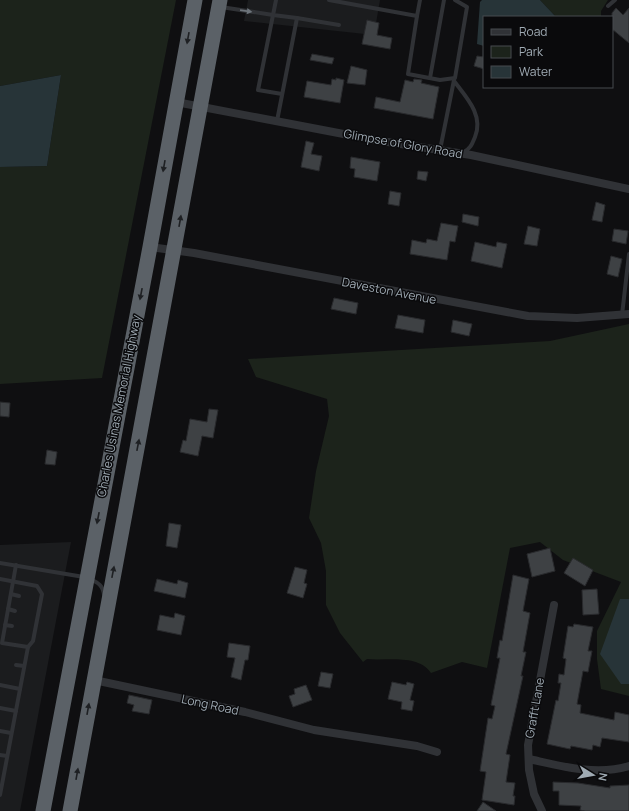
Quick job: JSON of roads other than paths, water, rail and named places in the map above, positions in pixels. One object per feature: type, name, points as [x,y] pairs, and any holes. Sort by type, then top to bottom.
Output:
[{"type":"highway","name":"Charles Usinas Memorial Highway","points":[[43,811],[71,669],[86,578],[150,247],[195,0]]},
{"type":"highway","name":"Charles Usinas Memorial Highway","points":[[70,811],[92,673],[174,251],[219,3]]},
{"type":"street","name":"Glimpse of Glory Road","points":[[176,102],[461,154],[629,189]]},
{"type":"street","name":"Daveston Avenue","points":[[150,247],[528,316],[577,318],[625,315]]},
{"type":"street","name":"Grafft Lane","points":[[542,811],[534,794],[529,770],[528,745],[554,604]]},
{"type":"street","name":"Long Road","points":[[92,673],[314,730],[395,743],[437,752]]},
{"type":"street","points":[[528,759],[588,770],[616,770],[629,766]]},
{"type":"lane","points":[[276,0],[258,90],[282,94]]},
{"type":"lane","points":[[329,0],[417,16]]},
{"type":"lane","points":[[420,0],[408,74],[440,80],[454,79]]},
{"type":"lane","points":[[430,78],[444,0]]},
{"type":"lane","points":[[440,150],[467,7],[454,0]]},
{"type":"lane","points":[[608,6],[615,0]]},
{"type":"lane","points":[[219,3],[273,15],[339,25]]},
{"type":"lane","points":[[277,121],[297,18]]},
{"type":"lane","points":[[454,79],[473,106],[478,120],[476,134],[470,148],[461,154]]},
{"type":"lane","points":[[625,315],[629,254]]},
{"type":"lane","points":[[0,563],[86,578],[98,583],[103,588],[102,604]]},
{"type":"lane","points":[[16,565],[1,643],[28,647]]},
{"type":"lane","points":[[0,579],[37,586],[42,594],[39,600],[33,630],[33,641],[28,647],[24,666],[0,795]]},
{"type":"lane","points":[[10,594],[19,596]]},
{"type":"lane","points":[[8,609],[16,611]]},
{"type":"lane","points":[[5,625],[12,626]]},
{"type":"lane","points":[[16,665],[24,666]]},
{"type":"lane","points":[[0,685],[20,689]]},
{"type":"lane","points":[[0,708],[16,711]]},
{"type":"lane","points":[[0,731],[11,733]]},
{"type":"lane","points":[[0,755],[7,756]]},
{"type":"water","points":[[482,0],[540,0],[555,16],[483,16],[483,46],[477,44],[480,2]]},
{"type":"water","points":[[61,75],[47,166],[0,167],[0,86]]},
{"type":"water","points":[[620,599],[629,599],[629,684],[621,684],[600,654]]}]
